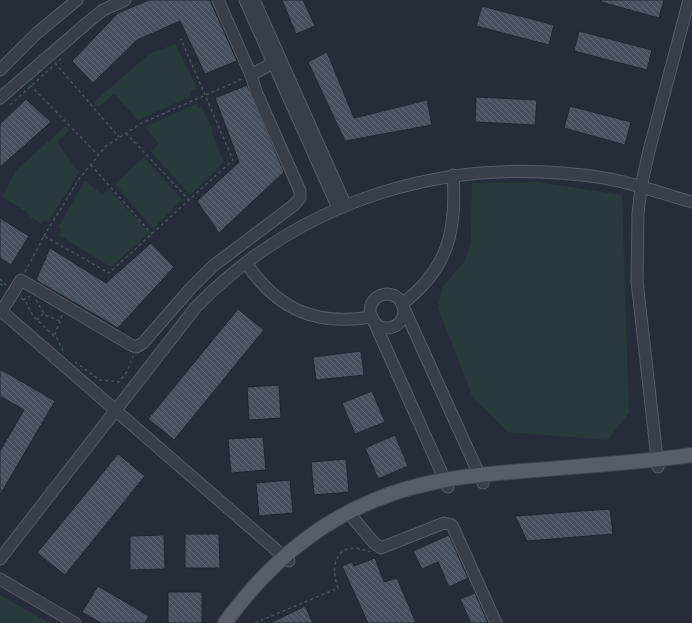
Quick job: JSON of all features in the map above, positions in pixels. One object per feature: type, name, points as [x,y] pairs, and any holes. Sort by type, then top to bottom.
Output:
[{"type":"main road","points":[[657,464],[692,455]]},
{"type":"main road","points":[[225,623],[247,594],[320,528],[362,505],[394,493],[481,479],[657,464],[692,463]]},
{"type":"main road","points":[[235,623],[287,559],[322,536],[353,518],[386,504],[447,484]]},
{"type":"street","points":[[0,70],[37,33],[77,0]]},
{"type":"street","points":[[0,98],[24,77],[52,60],[103,10],[125,0]]},
{"type":"street","points":[[218,0],[300,191],[300,198],[294,205],[213,266],[191,288],[143,343],[136,347],[130,346],[21,280],[1,311],[287,559]]},
{"type":"street","points":[[245,0],[273,63],[342,206]]},
{"type":"street","points":[[254,0],[342,206]]},
{"type":"street","points":[[657,464],[637,280],[637,236],[641,187],[649,151],[689,0]]},
{"type":"street","points":[[251,75],[273,63]]},
{"type":"street","points":[[0,559],[196,307],[223,280],[277,241],[342,206],[406,184],[453,175],[497,172],[544,172],[601,178],[641,187],[692,202]]},
{"type":"street","points":[[402,304],[425,284],[445,253],[453,222],[453,175]]},
{"type":"street","points":[[246,263],[272,294],[295,309],[308,315],[335,321],[372,317]]},
{"type":"street","points":[[447,484],[372,317],[371,307],[373,302],[385,294],[395,296],[402,304],[481,479]]},
{"type":"street","points":[[372,317],[379,325],[389,328],[394,326],[402,319],[404,309],[402,304]]},
{"type":"street","points":[[353,518],[374,543],[381,548],[444,523],[452,525],[496,623]]},
{"type":"street","points":[[0,579],[75,623]]},
{"type":"path","points":[[44,236],[109,273],[233,160],[181,39]]},
{"type":"path","points":[[10,105],[31,86],[52,60],[66,54]]},
{"type":"path","points":[[52,60],[119,137]]},
{"type":"path","points":[[21,280],[44,236],[79,179],[106,146],[142,123],[251,75]]},
{"type":"path","points":[[24,77],[98,155]]},
{"type":"path","points":[[126,133],[189,200]]},
{"type":"path","points":[[91,165],[152,234]]},
{"type":"path","points":[[0,279],[8,287],[0,284]]},
{"type":"path","points":[[14,291],[23,300],[37,320],[57,338]]},
{"type":"path","points":[[23,300],[34,294],[44,313],[60,321]]},
{"type":"path","points":[[65,307],[55,334],[66,356]]},
{"type":"path","points":[[37,320],[44,313]]},
{"type":"path","points":[[70,359],[100,380],[119,382],[127,372],[136,347]]},
{"type":"path","points":[[255,623],[338,588],[334,576],[335,562],[339,554],[349,548],[361,548],[375,555],[386,547]]},
{"type":"shaded area","points":[[175,44],[197,88],[190,92],[191,96],[138,120],[114,94],[98,107],[94,102],[149,54]]},
{"type":"shaded area","points":[[196,104],[198,108],[202,107],[224,162],[190,195],[151,152],[159,144],[145,127]]},
{"type":"shaded area","points":[[66,126],[70,130],[57,142],[79,172],[48,222],[44,220],[42,224],[29,216],[27,212],[2,197],[16,170]]},
{"type":"shaded area","points":[[144,157],[182,200],[153,229],[115,184]]},
{"type":"shaded area","points":[[85,180],[102,195],[109,189],[149,233],[111,267],[59,235],[61,229],[58,228]]},
{"type":"shaded area","points":[[537,182],[622,195],[629,412],[608,440],[508,432],[473,398],[438,308],[443,286],[465,261],[471,241],[472,183]]},
{"type":"shaded area","points":[[0,595],[49,623],[0,623]]},
{"type":"building","points":[[149,0],[210,0],[237,61],[205,74],[180,21],[137,40],[93,83],[72,61],[118,13]]},
{"type":"building","points":[[282,0],[303,0],[315,26],[296,34]]},
{"type":"building","points":[[601,0],[664,0],[659,18],[601,2]]},
{"type":"building","points":[[482,6],[554,25],[549,45],[476,26]]},
{"type":"building","points":[[579,31],[652,50],[647,70],[574,51]]},
{"type":"building","points":[[327,52],[354,118],[427,100],[432,125],[345,141],[308,62]]},
{"type":"building","points":[[247,85],[284,172],[219,233],[197,201],[239,162],[215,98]]},
{"type":"building","points":[[476,97],[537,100],[535,125],[475,122]]},
{"type":"building","points":[[26,99],[51,122],[0,167],[0,124]]},
{"type":"building","points":[[570,106],[631,122],[625,145],[564,128]]},
{"type":"building","points":[[0,218],[29,236],[11,265],[0,258]]},
{"type":"building","points":[[151,243],[174,267],[118,328],[36,280],[50,248],[106,283]]},
{"type":"building","points":[[238,309],[264,330],[174,440],[148,419]]},
{"type":"building","points":[[361,351],[364,375],[316,380],[313,357]]},
{"type":"building","points":[[0,369],[55,401],[0,495],[0,451],[24,410],[0,396]]},
{"type":"building","points":[[279,385],[281,418],[249,420],[247,387]]},
{"type":"building","points":[[372,391],[385,422],[355,434],[342,403]]},
{"type":"building","points":[[395,435],[408,466],[378,479],[365,448]]},
{"type":"building","points":[[263,437],[266,470],[231,473],[228,439]]},
{"type":"building","points":[[118,454],[145,476],[65,575],[37,553]]},
{"type":"building","points":[[346,459],[349,492],[314,495],[311,462]]},
{"type":"building","points":[[290,480],[293,513],[259,516],[256,483]]},
{"type":"building","points":[[610,509],[613,534],[527,541],[515,516]]},
{"type":"building","points":[[185,534],[219,534],[220,568],[185,568]]},
{"type":"building","points":[[164,535],[165,569],[130,570],[130,536]]},
{"type":"building","points":[[449,535],[468,578],[449,587],[438,562],[422,569],[413,551]]},
{"type":"building","points":[[375,558],[384,582],[397,578],[416,623],[368,623],[342,566],[352,562],[354,566]]},
{"type":"building","points":[[98,586],[149,616],[145,623],[101,623],[82,612]]},
{"type":"building","points":[[168,592],[202,592],[202,623],[168,623]]},
{"type":"building","points":[[475,593],[488,623],[471,623],[460,599]]},
{"type":"building","points":[[305,606],[313,623],[270,623]]}]
